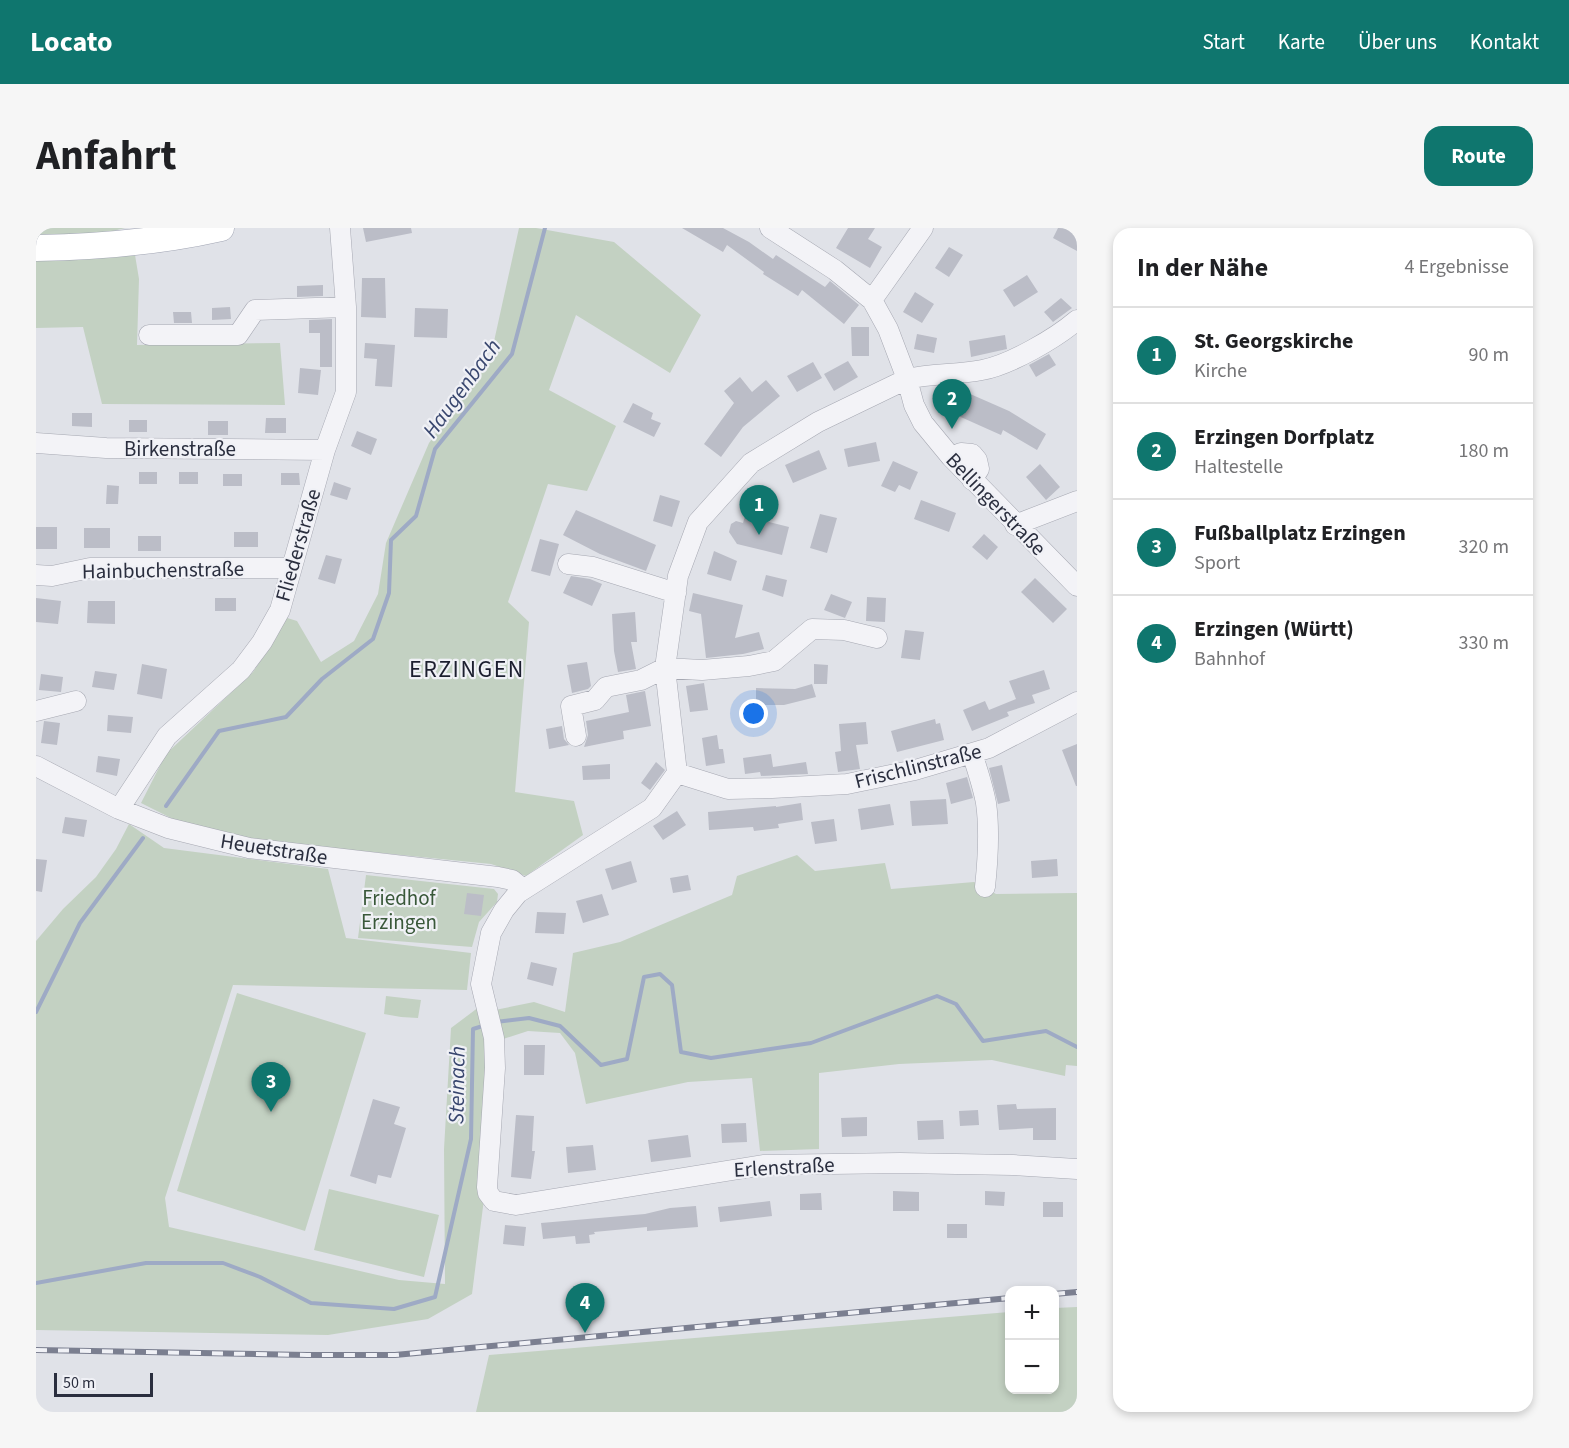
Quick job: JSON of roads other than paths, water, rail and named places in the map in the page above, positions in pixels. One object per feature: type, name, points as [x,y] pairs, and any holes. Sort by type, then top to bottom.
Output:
[{"type":"main road","points":[[36,248],[100,247],[188,236],[221,228]]},
{"type":"street","name":"Fliederstraße","points":[[119,809],[166,736],[241,670],[262,642],[280,610],[325,450],[346,392],[346,307],[340,228]]},
{"type":"street","name":"Bellingerstraße","points":[[770,228],[836,270],[872,300],[888,329],[914,405],[923,423],[972,480],[1077,586]]},
{"type":"street","points":[[872,300],[923,228]]},
{"type":"street","points":[[149,335],[238,335],[255,310],[346,307]]},
{"type":"street","points":[[523,889],[652,808],[677,773],[664,669],[678,576],[698,522],[751,463],[818,422],[907,379],[984,370],[1009,361],[1062,333],[1077,320]]},
{"type":"street","name":"Birkenstraße","points":[[36,443],[106,448],[325,450]]},
{"type":"street","points":[[1015,525],[1077,501]]},
{"type":"street","points":[[568,564],[593,567],[676,593]]},
{"type":"street","name":"Hainbuchenstraße","points":[[36,575],[52,576],[90,568],[291,568]]},
{"type":"street","points":[[576,736],[571,706],[595,700],[606,687],[641,681],[664,669],[702,670],[749,666],[774,661],[812,629],[844,630],[877,638]]},
{"type":"street","points":[[36,711],[76,701]]},
{"type":"street","name":"Frischlinstraße","points":[[677,773],[728,789],[837,785],[915,770],[988,748],[1077,702]]},
{"type":"street","points":[[972,753],[986,801],[989,850],[986,887]]},
{"type":"street","name":"Heuetstraße","points":[[36,766],[119,809],[168,828],[249,849],[498,877],[512,880],[523,889]]},
{"type":"street","name":"Erlenstraße","points":[[523,889],[504,910],[491,933],[481,984],[494,1038],[495,1068],[486,1187],[494,1201],[516,1205],[762,1165],[900,1163],[1077,1168]]},
{"type":"waterway","name":"Haugenbach","points":[[166,806],[219,731],[286,717],[322,679],[373,639],[389,593],[391,540],[416,516],[435,449],[512,354],[545,228]]},
{"type":"waterway","name":"Haugenbach","points":[[36,1012],[80,923],[143,838]]},
{"type":"waterway","name":"Steinach","points":[[496,1022],[529,1018],[560,1026],[601,1065],[627,1059],[644,977],[660,974],[672,985],[681,1052],[711,1058],[811,1043],[937,996],[956,1004],[983,1041],[1046,1031],[1077,1047]]},
{"type":"waterway","name":"Steinach","points":[[36,1283],[146,1263],[223,1263],[260,1277],[311,1303],[394,1309],[435,1297],[471,1139],[473,1029],[486,1025]]},
{"type":"railway","points":[[1059,1294],[1077,1292]]},
{"type":"railway","points":[[36,1350],[395,1355],[1005,1298]]},
{"type":"place","name":"Erzingen Dorfplatz","points":[[952,429]]},
{"type":"place","name":"St. Georgskirche","points":[[759,535]]},
{"type":"place","name":"Fußballplatz Erzingen","points":[[271,1112]]},
{"type":"place","name":"Erzingen (Württ)","points":[[585,1333]]},
{"type":"district","name":"ERZINGEN","points":[[467,669]]},
{"type":"park label","name":"Friedhof Erzingen","points":[[399,910]]}]
